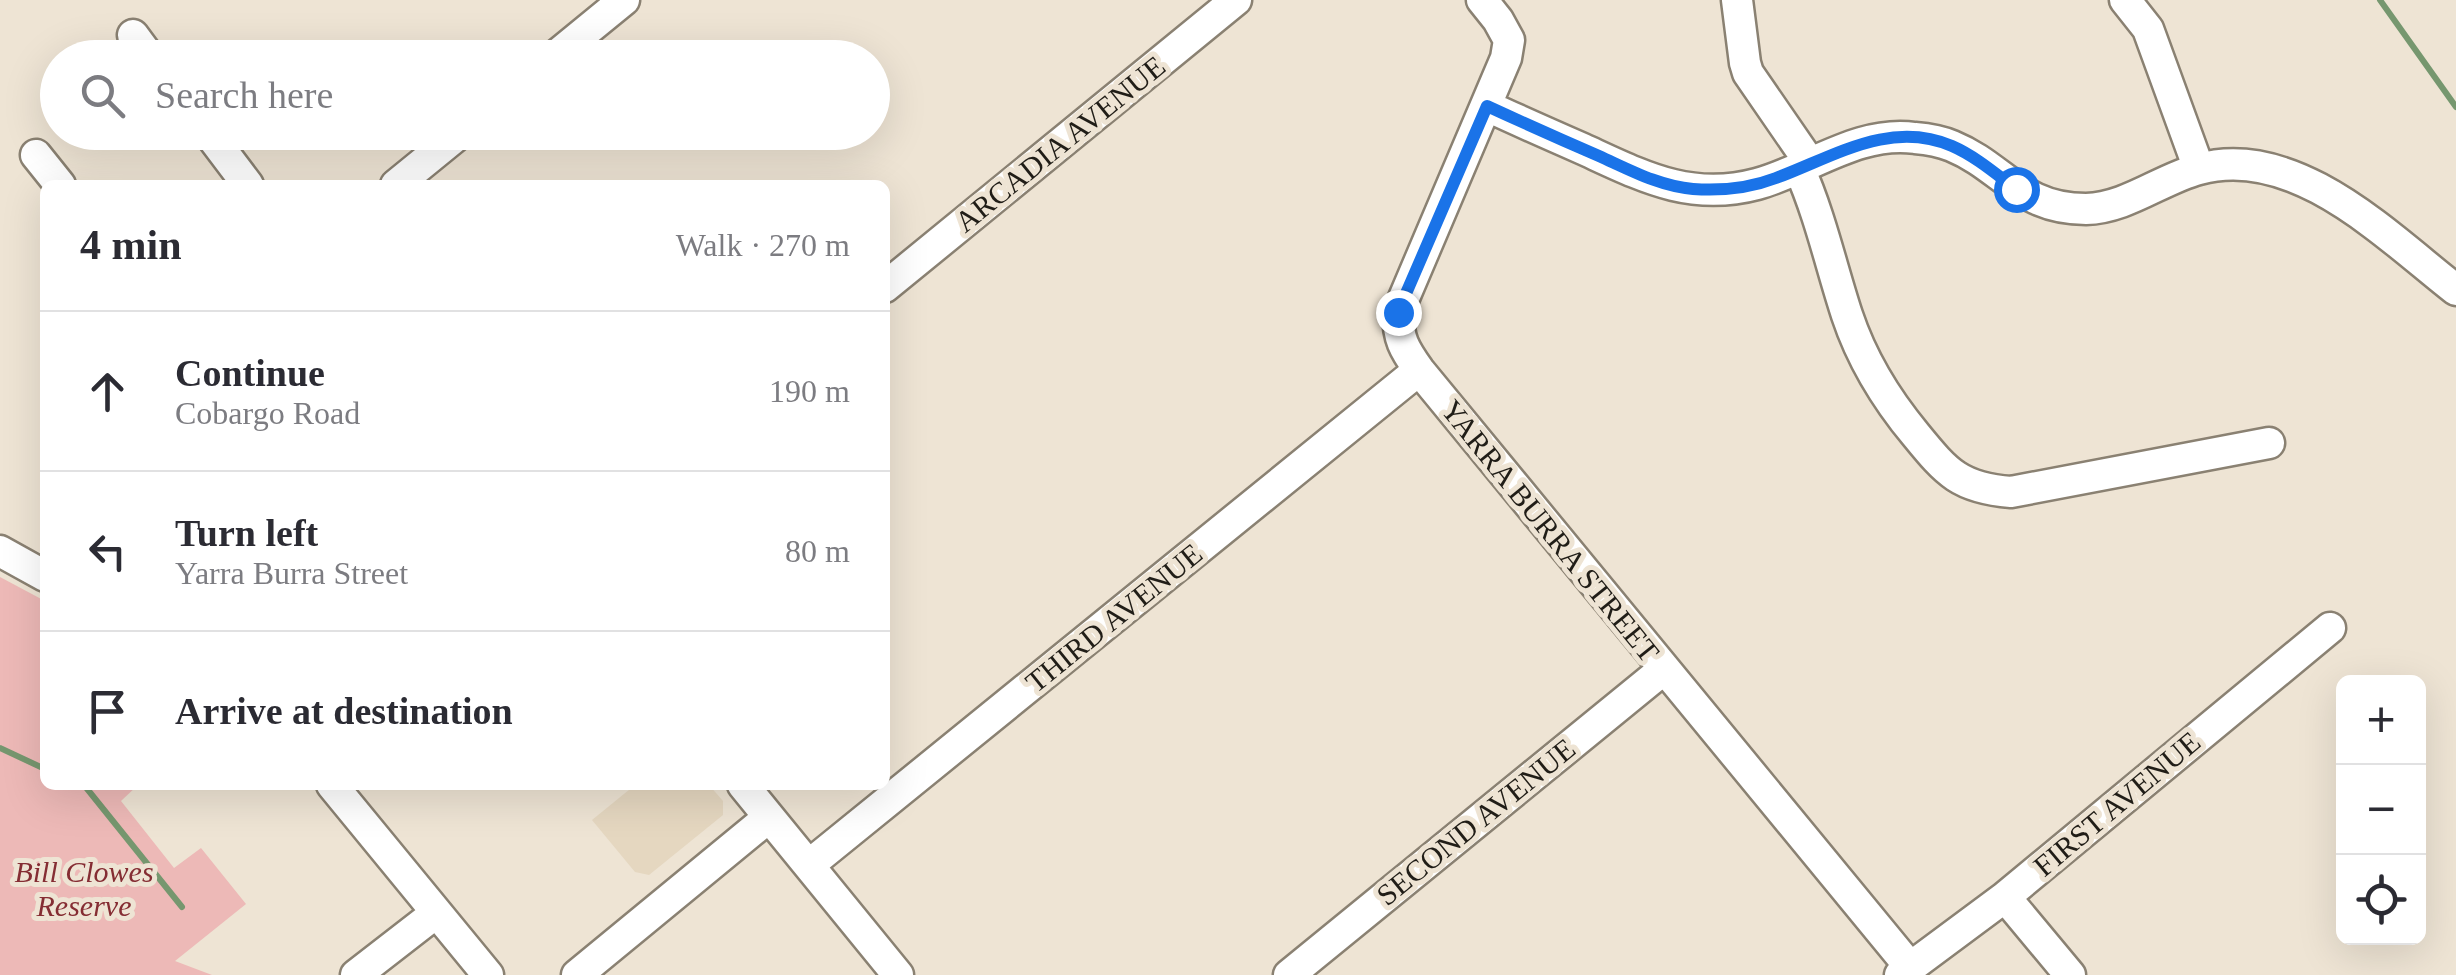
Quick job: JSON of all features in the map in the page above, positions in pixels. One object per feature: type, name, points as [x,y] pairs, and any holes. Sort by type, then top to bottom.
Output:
[{"type":"street","points":[[575,40],[624,0]]},
{"type":"street","name":"ARCADIA AVENUE","points":[[890,283],[1236,0]]},
{"type":"street","name":"YARRA BURRA STREET","points":[[1482,0],[1509,40],[1506,58],[1398,312],[1403,348],[1905,971]]},
{"type":"street","points":[[1736,0],[1744,63],[1805,166],[1809,192],[1847,314],[1870,370],[1904,421],[1960,481],[1985,490],[2011,492],[2269,443]]},
{"type":"street","points":[[2125,0],[2148,29],[2198,169]]},
{"type":"street","points":[[1487,106],[1658,182],[1693,189],[1730,189],[1766,182],[1874,140],[1892,137],[1942,142],[1966,153],[2034,199],[2086,209],[2106,207],[2198,169],[2247,165],[2306,181],[2338,199],[2456,290]]},
{"type":"street","points":[[222,150],[244,180]]},
{"type":"street","points":[[402,180],[439,150]]},
{"type":"street","points":[[36,156],[56,180]]},
{"type":"street","name":"THIRD AVENUE","points":[[809,865],[1419,370]]},
{"type":"street","points":[[0,551],[40,573]]},
{"type":"street","name":"FIRST AVENUE","points":[[1905,971],[2005,897],[2330,628]]},
{"type":"street","name":"SECOND AVENUE","points":[[1290,975],[1664,669]]},
{"type":"street","points":[[336,790],[488,975]]},
{"type":"street","points":[[747,790],[898,975]]},
{"type":"street","points":[[577,975],[769,817]]},
{"type":"street","points":[[2005,897],[2070,975]]},
{"type":"street","points":[[356,975],[436,914]]},
{"type":"shaded area","points":[[629,790],[713,790],[723,801],[723,815],[649,875],[635,872],[592,820]]},
{"type":"green space","name":"Bill Clowes Reserve","points":[[0,577],[40,598],[40,790],[133,790],[121,801],[174,868],[201,848],[246,904],[175,961],[212,975],[0,975]]},
{"type":"waterway","points":[[2380,0],[2456,107]]},
{"type":"waterway","points":[[0,748],[40,767]]},
{"type":"waterway","points":[[88,790],[182,907]]},
{"type":"route","points":[[1398,312],[1487,106],[1658,182],[1693,189],[1754,185],[1856,145],[1910,137],[1952,146],[2016,189]]}]
